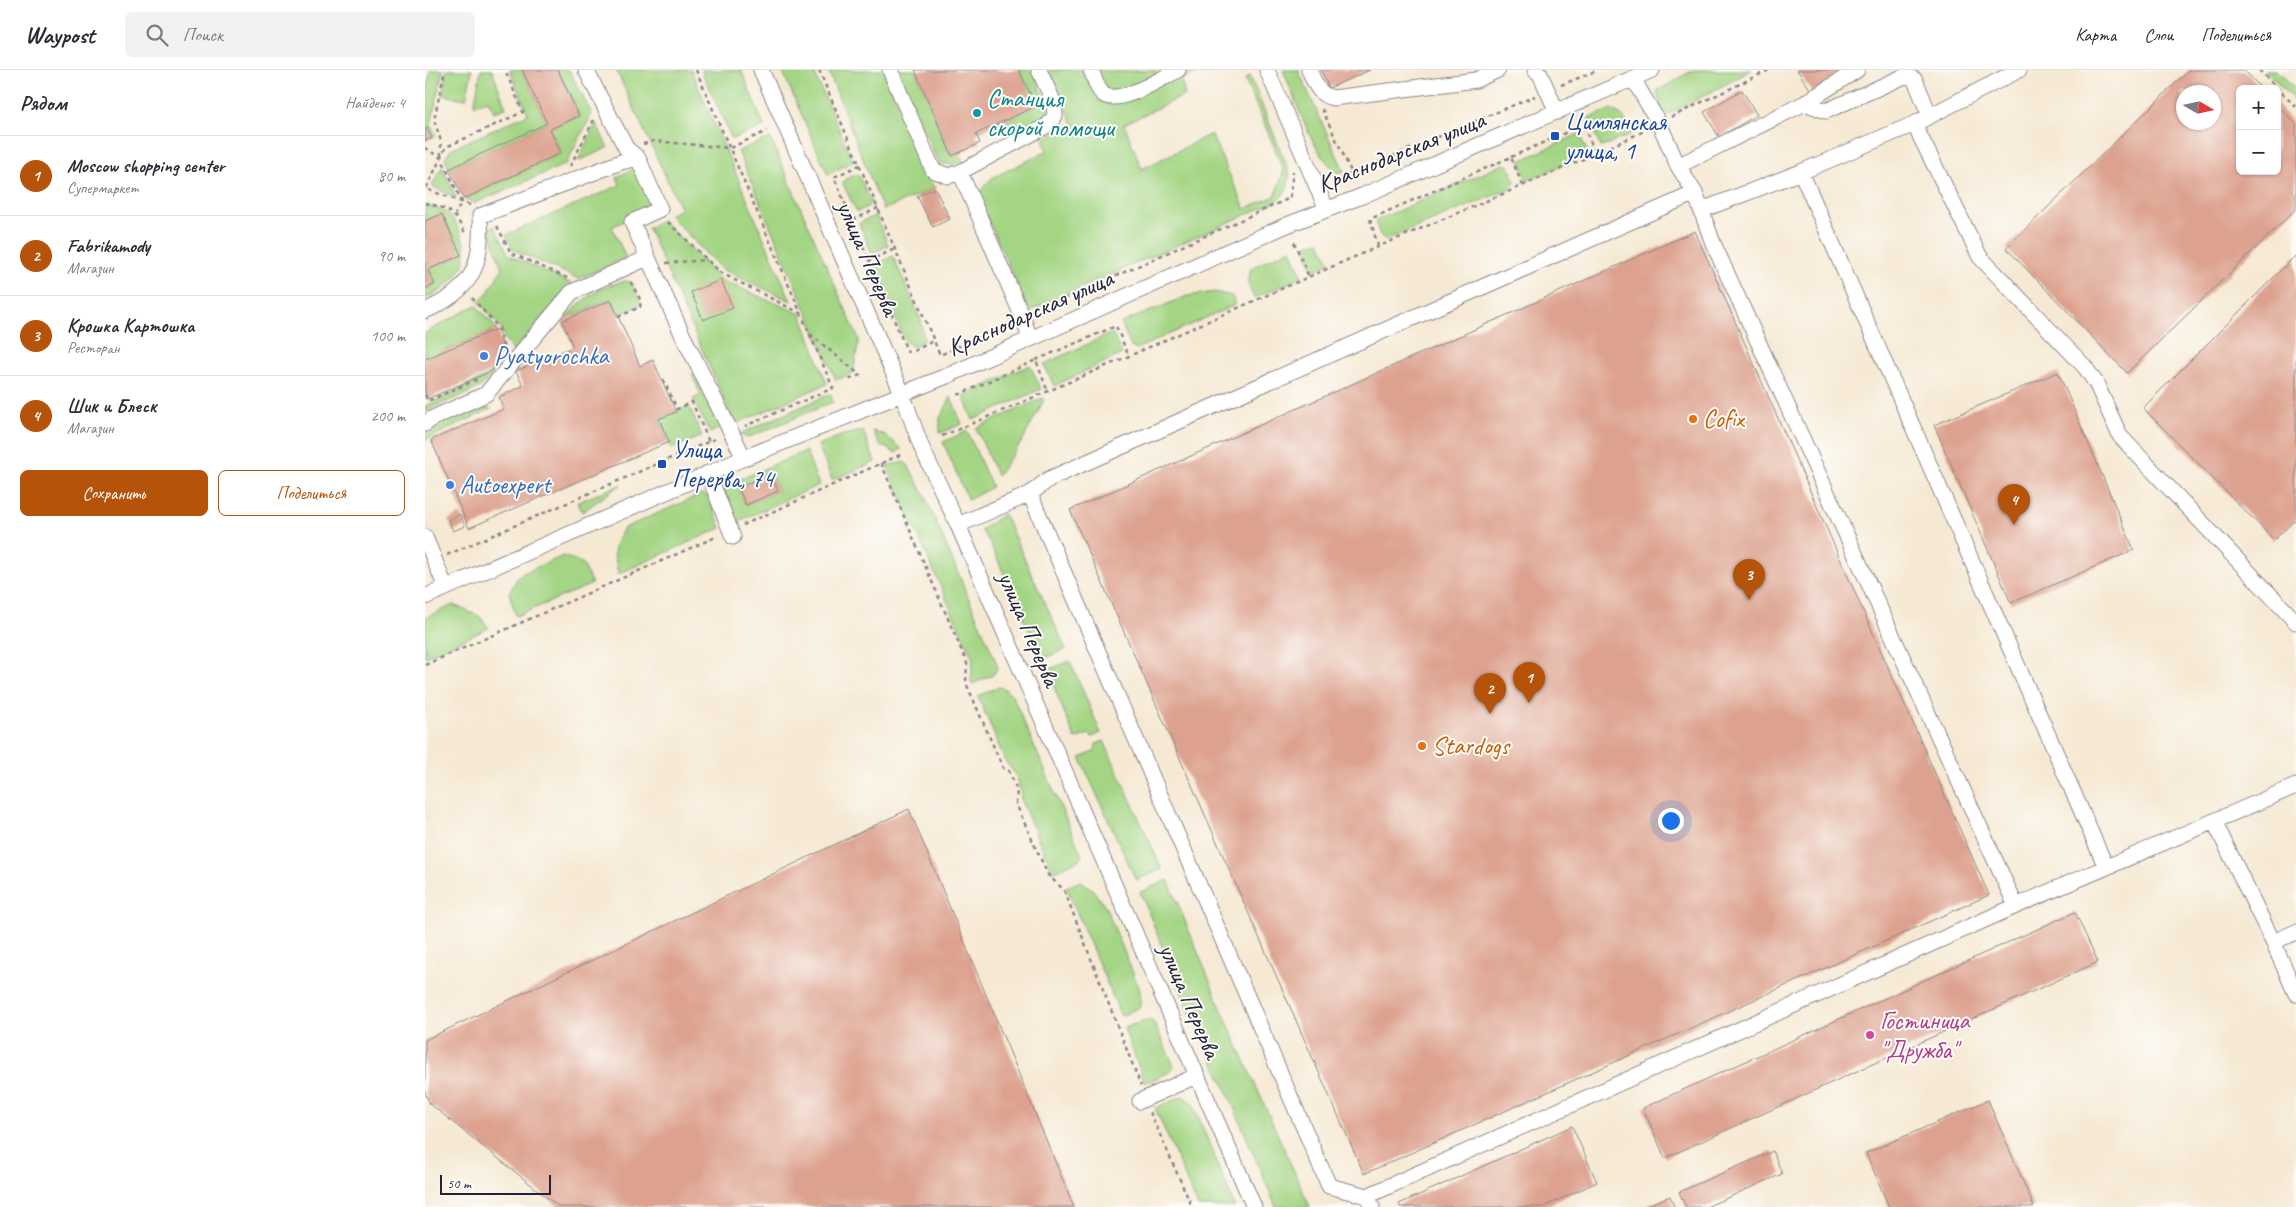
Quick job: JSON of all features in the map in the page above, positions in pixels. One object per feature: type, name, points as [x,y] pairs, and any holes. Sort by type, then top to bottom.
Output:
[{"type":"street","points":[[586,70],[626,148],[638,158],[660,209],[632,222],[697,364],[744,458]]},
{"type":"street","name":"улица Перерва","points":[[761,70],[902,392],[921,446],[959,524],[1254,1207]]},
{"type":"street","points":[[890,70],[933,170],[949,176],[1048,125],[1055,116],[1054,103],[1039,70]]},
{"type":"street","points":[[1091,70],[1099,89],[1104,95],[1113,97],[1125,96],[1178,70]]},
{"type":"street","points":[[1267,70],[1326,208]]},
{"type":"street","points":[[1309,70],[1320,92],[1325,96],[1333,98],[1476,80],[1498,70]]},
{"type":"street","points":[[1535,70],[1540,74],[1557,112]]},
{"type":"street","name":"Краснодарская улица","points":[[425,597],[708,473],[902,392],[949,375],[1326,208],[1362,196],[1652,70]]},
{"type":"street","points":[[1678,166],[1805,103],[1857,70]]},
{"type":"street","points":[[1702,210],[1801,172],[1914,124],[2019,70]]},
{"type":"street","points":[[1805,103],[1826,111],[1907,75],[1915,80],[1930,116]]},
{"type":"street","points":[[1633,79],[1659,123],[1678,166],[1695,194],[1713,243],[2016,906]]},
{"type":"street","points":[[1914,124],[1980,257],[2085,367],[2097,383],[2120,436],[2296,622]]},
{"type":"street","points":[[425,311],[449,299],[463,287],[473,271],[481,250],[477,212],[621,162],[638,158]]},
{"type":"street","points":[[960,172],[1023,318],[1030,339]]},
{"type":"street","points":[[1801,172],[2106,867]]},
{"type":"street","points":[[959,524],[1030,494],[1049,479],[1695,194]]},
{"type":"street","points":[[425,424],[433,418],[486,394],[572,292],[647,258]]},
{"type":"street","points":[[708,473],[732,534]]},
{"type":"street","points":[[1030,494],[1329,1186],[1369,1201],[2016,906],[2296,786]]},
{"type":"street","points":[[425,537],[446,588]]},
{"type":"street","points":[[2214,821],[2296,994]]},
{"type":"street","points":[[2273,942],[2296,932]]},
{"type":"street","points":[[1143,1100],[1196,1076]]},
{"type":"path","points":[[445,70],[434,120],[441,141],[441,158],[461,202]]},
{"type":"path","points":[[505,70],[523,112],[446,147],[426,189],[461,202],[495,220],[511,253],[586,286]]},
{"type":"path","points":[[696,70],[833,388],[745,426]]},
{"type":"path","points":[[819,70],[940,355],[1291,198],[1293,173],[1290,164]]},
{"type":"path","points":[[1341,178],[1597,70]]},
{"type":"path","points":[[942,436],[1129,357],[1378,246],[1523,187],[1596,154],[1769,70]]},
{"type":"path","points":[[2259,70],[2296,107]]},
{"type":"path","points":[[1318,101],[1355,180]]},
{"type":"path","points":[[578,165],[569,169],[597,114],[600,122]]},
{"type":"path","points":[[1378,246],[1370,219],[1583,125],[1596,154]]},
{"type":"path","points":[[626,148],[654,140],[729,148],[767,131]]},
{"type":"path","points":[[425,148],[441,158]]},
{"type":"path","points":[[1511,156],[1523,187]]},
{"type":"path","points":[[860,165],[835,177],[907,353]]},
{"type":"path","points":[[455,214],[461,202]]},
{"type":"path","points":[[425,204],[447,209],[455,214],[466,235]]},
{"type":"path","points":[[853,220],[878,208]]},
{"type":"path","points":[[660,209],[666,220],[721,273],[801,314]]},
{"type":"path","points":[[1294,242],[1309,277]]},
{"type":"path","points":[[868,261],[895,249]]},
{"type":"path","points":[[618,317],[640,306],[641,301],[633,283],[627,280]]},
{"type":"path","points":[[463,287],[499,328],[505,351],[502,356]]},
{"type":"path","points":[[958,395],[1116,326],[1129,357]]},
{"type":"path","points":[[809,334],[860,375],[848,380]]},
{"type":"path","points":[[914,350],[933,341]]},
{"type":"path","points":[[1036,360],[1048,392]]},
{"type":"path","points":[[425,395],[427,401],[486,375]]},
{"type":"path","points":[[663,379],[677,409],[692,402],[709,442]]},
{"type":"path","points":[[435,561],[718,438]]},
{"type":"path","points":[[425,665],[732,534],[902,454]]},
{"type":"path","points":[[881,463],[967,663],[966,683],[976,709],[1003,768],[1009,771],[1017,790],[1016,804],[1048,875],[1063,890],[1143,1100],[1192,1207]]},
{"type":"green space","points":[[431,70],[443,70],[431,125],[436,136],[432,138],[427,128],[425,129],[425,98]]},
{"type":"green space","points":[[447,70],[472,70],[466,99],[442,95]]},
{"type":"green space","points":[[481,70],[492,70],[506,108],[494,112],[488,100],[474,106]]},
{"type":"green space","points":[[510,70],[522,70],[547,123],[449,169],[445,159],[451,149],[528,114]]},
{"type":"green space","points":[[558,70],[569,70],[592,114],[566,164],[475,203],[464,199],[561,153],[550,129],[579,116]]},
{"type":"green space","points":[[616,70],[691,70],[791,301],[721,269],[669,215],[681,209]]},
{"type":"green space","points":[[701,70],[741,70],[764,126],[732,139]]},
{"type":"green space","points":[[782,70],[813,70],[853,161],[828,175]]},
{"type":"green space","points":[[828,70],[884,70],[931,183],[935,188],[883,210]]},
{"type":"green space","points":[[897,70],[915,70],[952,156],[959,153],[963,161],[951,164],[939,163]]},
{"type":"green space","points":[[1019,70],[1033,70],[1049,111],[1034,126],[1024,131],[1013,133],[1006,120],[1035,106]]},
{"type":"green space","points":[[1049,70],[1087,70],[1100,100],[1158,85],[1190,70],[1202,70],[1181,80],[1185,95],[1124,124],[1142,169],[1211,134],[1245,209],[1275,196],[1284,170],[1245,79],[1250,76],[1289,171],[1289,180],[1285,191],[1277,201],[1029,311],[977,195],[992,178],[1047,151],[1043,139],[1073,124]]},
{"type":"green space","points":[[1096,70],[1119,72],[1155,70],[1157,74],[1119,92],[1107,90]]},
{"type":"green space","points":[[1283,70],[1298,70],[1344,171],[1337,173],[1319,151],[1305,125]]},
{"type":"green space","points":[[1693,70],[1752,70],[1662,118],[1657,91]]},
{"type":"green space","points":[[2265,70],[2277,70],[2296,89],[2296,102],[2281,85]]},
{"type":"green space","points":[[1611,109],[1623,116],[1632,134],[1601,147],[1588,119]]},
{"type":"green space","points":[[596,123],[608,148],[578,161]]},
{"type":"green space","points":[[1579,134],[1588,153],[1527,181],[1520,161]]},
{"type":"green space","points":[[770,138],[859,340],[853,373],[836,380],[738,151]]},
{"type":"green space","points":[[1504,164],[1509,166],[1515,182],[1511,188],[1386,240],[1380,235],[1375,221]]},
{"type":"green space","points":[[442,166],[456,198],[432,186]]},
{"type":"green space","points":[[635,168],[651,207],[612,227],[626,258],[579,279],[514,250],[506,235],[620,185],[617,177]]},
{"type":"green space","points":[[856,174],[859,176],[871,202],[869,206],[857,212],[843,184],[844,180]]},
{"type":"green space","points":[[425,205],[443,211],[450,216],[460,232],[465,254],[463,264],[453,280],[425,299],[425,289],[435,284],[428,270],[461,255],[442,214],[425,221]]},
{"type":"green space","points":[[876,215],[888,245],[872,254],[859,223]]},
{"type":"green space","points":[[662,220],[721,280],[801,314],[827,384],[735,424],[648,228]]},
{"type":"green space","points":[[494,226],[509,255],[572,284],[513,351],[507,344],[500,326],[479,302],[487,294],[502,269],[489,228]]},
{"type":"green space","points":[[1319,241],[1330,263],[1313,271],[1305,246]]},
{"type":"green space","points":[[1291,249],[1302,277],[1254,298],[1248,284],[1251,268]]},
{"type":"green space","points":[[893,256],[921,320],[924,340],[913,347],[905,341],[874,266]]},
{"type":"green space","points":[[627,281],[632,283],[640,301],[639,306],[618,315],[611,299],[565,318],[578,305],[601,289]]},
{"type":"green space","points":[[1215,292],[1232,296],[1235,305],[1136,349],[1131,347],[1121,323],[1187,296]]},
{"type":"green space","points":[[476,305],[497,329],[425,359],[425,333]]},
{"type":"green space","points":[[1112,333],[1122,354],[1054,386],[1044,364]]},
{"type":"green space","points":[[1030,365],[1041,389],[973,420],[963,396]]},
{"type":"green space","points":[[696,371],[722,427],[710,433],[693,399],[701,395],[692,374]]},
{"type":"green space","points":[[491,374],[481,386],[425,413],[425,406]]},
{"type":"green space","points":[[830,394],[833,402],[747,438],[740,434]]},
{"type":"green space","points":[[951,397],[962,424],[940,433],[940,418]]},
{"type":"green space","points":[[1043,398],[1043,402],[1021,443],[997,476],[976,428]]},
{"type":"green space","points":[[476,405],[491,409],[425,440],[425,432],[434,424]]},
{"type":"green space","points":[[689,406],[702,436],[672,449],[659,419]]},
{"type":"green space","points":[[863,431],[875,462],[832,480],[818,445],[843,435]]},
{"type":"green space","points":[[873,431],[885,435],[902,449],[895,453],[879,444]]},
{"type":"green space","points":[[967,431],[992,487],[968,500],[943,442]]},
{"type":"green space","points":[[806,451],[819,485],[737,522],[722,487]],"holes":[[[770,474],[778,491],[746,505],[738,488]]]},
{"type":"green space","points":[[904,462],[908,465],[924,494],[997,664],[997,669],[993,675],[972,684],[973,659],[887,466]]},
{"type":"green space","points":[[622,484],[582,512],[578,502]]},
{"type":"green space","points":[[702,494],[709,497],[721,528],[618,574],[614,552],[616,543],[624,528]]},
{"type":"green space","points":[[1004,514],[1066,649],[1042,659],[990,543],[981,530]]},
{"type":"green space","points":[[563,556],[582,563],[592,584],[516,616],[509,593],[519,575]]},
{"type":"green space","points":[[453,605],[479,616],[489,628],[425,657],[425,618]]},
{"type":"green space","points":[[1070,661],[1101,733],[1092,737],[1089,734],[1075,739],[1047,670]]},
{"type":"green space","points":[[999,687],[1005,689],[1013,697],[1082,856],[1079,860],[1053,872],[1021,801],[1018,780],[1006,763],[978,696]]},
{"type":"green space","points":[[1104,741],[1162,869],[1136,880],[1080,758],[1095,751],[1096,744]]},
{"type":"green space","points":[[1168,880],[1221,1008],[1310,1207],[1276,1207],[1227,1091],[1186,1004],[1140,892]]},
{"type":"green space","points":[[1081,881],[1093,890],[1106,908],[1140,990],[1140,1007],[1121,1016],[1066,887]]},
{"type":"green space","points":[[1149,1019],[1154,1023],[1174,1066],[1170,1072],[1145,1083],[1124,1028]]},
{"type":"green space","points":[[1183,1096],[1193,1104],[1235,1207],[1198,1207],[1155,1108]]},
{"type":"building","points":[[522,70],[558,70],[579,116],[550,129],[561,153],[464,199],[449,169],[547,123]]},
{"type":"building","name":"Станция скорой помощи","points":[[915,70],[1019,70],[1036,106],[976,134],[980,143],[952,156]]},
{"type":"building","points":[[1321,70],[1370,70],[1329,88]]},
{"type":"building","points":[[1797,70],[1850,70],[1815,96]]},
{"type":"building","points":[[2189,70],[2244,70],[2258,85],[2236,85],[2236,175],[2281,175],[2281,109],[2296,124],[2296,209],[2127,373],[2006,248]]},
{"type":"building","points":[[1742,90],[1757,115],[1719,137],[1704,112]]},
{"type":"building","points":[[427,128],[432,138],[425,141],[425,129]]},
{"type":"building","points":[[935,188],[950,219],[933,227],[917,196]]},
{"type":"building","points":[[442,214],[461,255],[428,270],[435,284],[425,289],[425,221]]},
{"type":"building","points":[[1695,231],[1989,895],[1364,1174],[1070,510]]},
{"type":"building","points":[[2296,255],[2296,519],[2274,540],[2143,408]]},
{"type":"building","points":[[721,280],[733,308],[703,320],[691,292]]},
{"type":"building","points":[[611,300],[640,366],[653,360],[676,412],[659,419],[669,442],[469,528],[431,440],[504,409],[499,397],[523,386],[516,371],[573,347],[562,321]]},
{"type":"building","points":[[497,329],[502,344],[492,371],[427,399],[425,393],[425,359]]},
{"type":"building","points":[[2058,372],[2134,550],[2011,603],[1934,425]]},
{"type":"building","points":[[770,473],[778,491],[746,505],[738,488]]},
{"type":"building","points":[[460,514],[465,526],[453,531],[448,520]]},
{"type":"building","points":[[909,809],[1074,1207],[559,1207],[430,1104],[425,1093],[425,1040]]},
{"type":"building","name":"Гостиница \"Дружба\"","points":[[2075,912],[2098,962],[1665,1158],[1643,1108]]},
{"type":"building","points":[[1988,1100],[2034,1207],[1889,1207],[1866,1153]]},
{"type":"building","points":[[1572,1126],[1597,1182],[1543,1207],[1400,1207],[1399,1204]]},
{"type":"building","points":[[1773,1151],[1782,1174],[1706,1207],[1686,1207],[1679,1192]]},
{"type":"building","points":[[1670,1196],[1674,1207],[1643,1207]]},
{"type":"place","name":"Станция скорой помощи","points":[[977,113]]},
{"type":"place","name":"Цимлянская улица, 1","points":[[1555,136]]},
{"type":"place","name":"Pyatyorochka","points":[[484,356]]},
{"type":"place","name":"Cofix","points":[[1693,419]]},
{"type":"place","name":"Улица Перерва, 74","points":[[662,464]]},
{"type":"place","name":"Autoexpert","points":[[450,485]]},
{"type":"place","name":"Шик и Блеск","points":[[2014,525]]},
{"type":"place","name":"Крошка Картошка","points":[[1749,600]]},
{"type":"place","name":"Moscow shopping center","points":[[1529,703]]},
{"type":"place","name":"Fabrikamody","points":[[1490,714]]},
{"type":"place","name":"Stardogs","points":[[1422,746]]},
{"type":"place","name":"Гостиница \"Дружба\"","points":[[1870,1035]]}]
